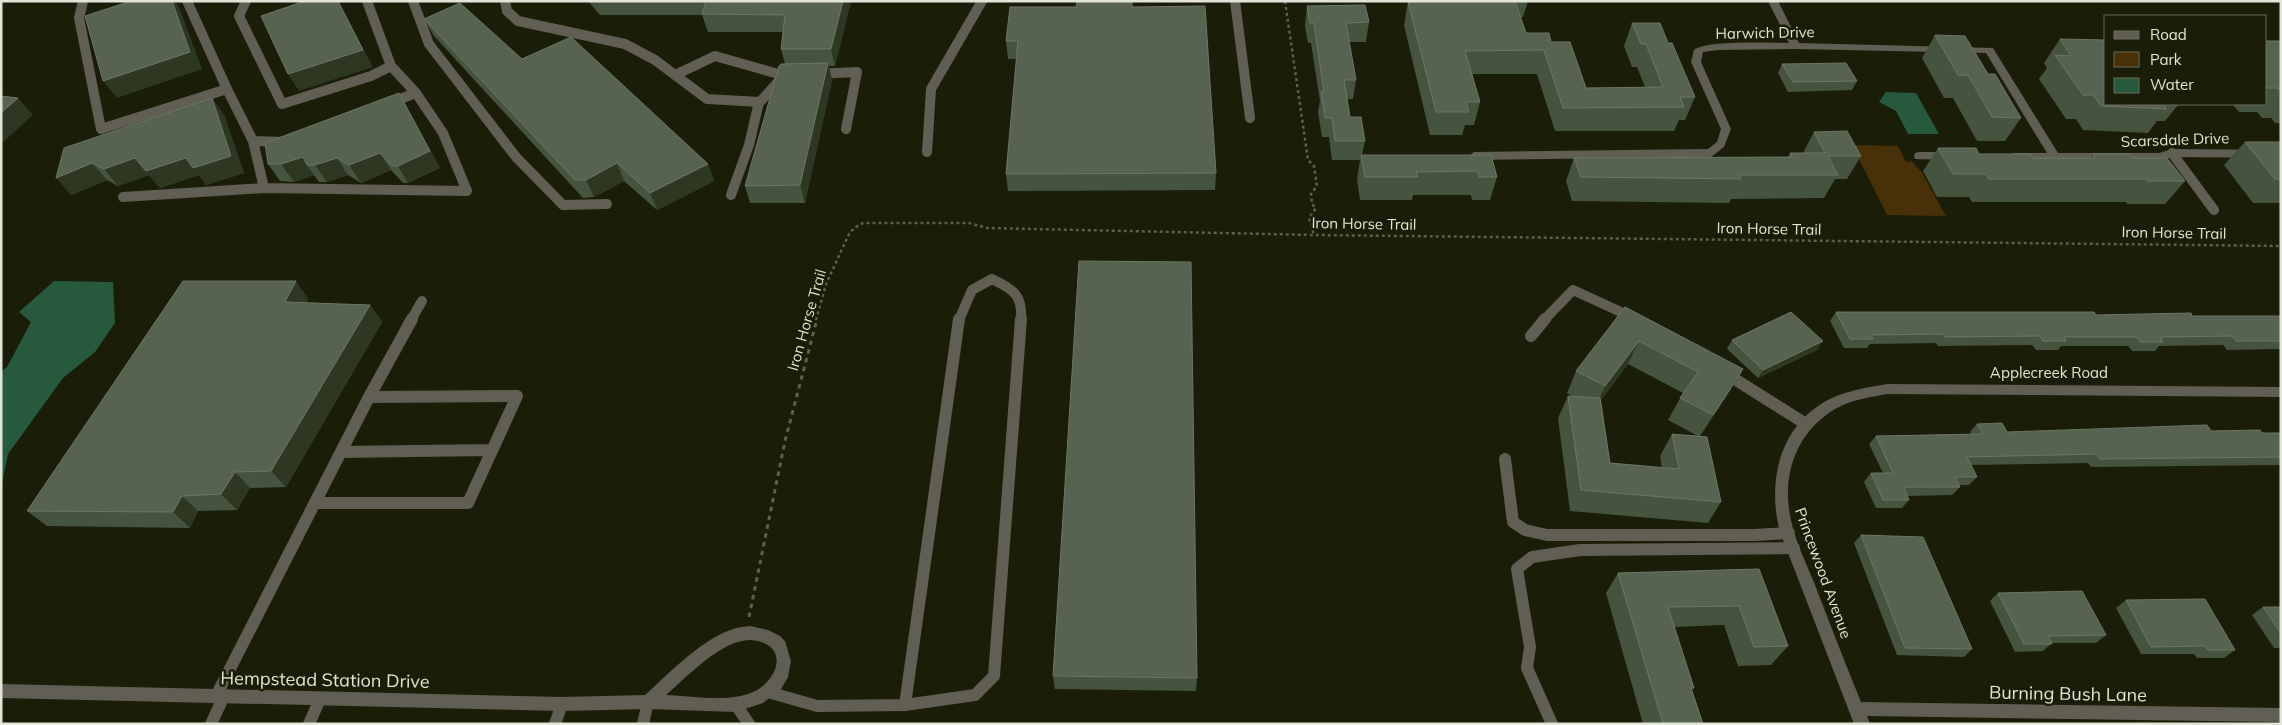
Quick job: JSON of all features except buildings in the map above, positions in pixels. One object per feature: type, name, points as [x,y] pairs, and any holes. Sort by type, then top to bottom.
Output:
[{"type":"street","points":[[1773,1],[1796,46]]},
{"type":"street","name":"Harwich Drive","points":[[1461,156],[1707,154],[1718,150],[1724,140],[1726,129],[1696,62],[1699,50],[1718,47],[1796,46],[1989,50],[2055,156]]},
{"type":"street","name":"Scarsdale Drive","points":[[2006,156],[2159,157],[2172,153],[2281,154]]},
{"type":"street","points":[[1919,156],[1958,156]]},
{"type":"street","name":"Applecreek Road","points":[[1821,411],[1838,402],[1862,394],[1887,389],[2281,392]]},
{"type":"street","name":"Princewood Avenue","points":[[1821,411],[1806,424],[1794,440],[1784,464],[1781,486],[1782,510],[1788,533],[1862,724]]},
{"type":"street","name":"Hempstead Station Drive","points":[[1,691],[562,704],[648,702],[736,705],[749,702],[768,692],[777,683],[784,668],[784,652],[779,643],[766,635],[746,632],[716,644],[648,702]]},
{"type":"street","name":"Burning Bush Lane","points":[[1856,709],[2281,715]]},
{"type":"lane","points":[[83,1],[79,18],[101,129],[227,89]]},
{"type":"lane","points":[[187,1],[253,141],[263,188]]},
{"type":"lane","points":[[246,1],[239,16],[282,104],[371,76],[391,66]]},
{"type":"lane","points":[[123,197],[263,188],[468,191],[443,133],[416,93],[391,66],[367,1]]},
{"type":"lane","points":[[413,1],[430,44],[516,157],[563,205],[607,204]]},
{"type":"lane","points":[[505,1],[507,11],[518,21],[625,44],[655,60],[707,99],[759,102]]},
{"type":"lane","points":[[927,152],[931,89],[982,1]]},
{"type":"lane","points":[[1235,1],[1250,118]]},
{"type":"lane","points":[[675,75],[714,56],[791,74],[857,72],[846,129]]},
{"type":"lane","points":[[731,195],[750,145],[759,102],[791,74]]},
{"type":"lane","points":[[381,106],[416,93]]},
{"type":"lane","points":[[253,141],[284,142],[292,139]]},
{"type":"lane","points":[[2172,153],[2214,210]]},
{"type":"lane","points":[[768,692],[817,706],[905,705],[975,695],[994,676],[1022,305],[1011,288],[992,279],[972,290],[959,319],[905,705]]},
{"type":"lane","points":[[1531,336],[1557,305],[1573,290],[1645,323]]},
{"type":"lane","points":[[211,724],[220,696],[315,503],[369,397],[422,301]]},
{"type":"lane","points":[[1717,368],[1806,424]]},
{"type":"lane","points":[[315,503],[468,503],[517,396],[369,397]]},
{"type":"lane","points":[[341,452],[492,450]]},
{"type":"lane","points":[[1505,459],[1513,522],[1525,530],[1547,535],[1754,535],[1788,533]]},
{"type":"lane","points":[[1552,724],[1527,668],[1530,647],[1518,569],[1532,557],[1580,550],[1794,548]]},
{"type":"lane","points":[[309,724],[320,698]]},
{"type":"lane","points":[[643,724],[648,702]]},
{"type":"lane","points":[[556,724],[562,704]]},
{"type":"lane","points":[[736,705],[749,724]]},
{"type":"path","points":[[1285,1],[1308,160],[1314,166],[1316,186],[1311,194],[1312,204],[1316,208],[1309,218],[1314,235]]},
{"type":"path","name":"Iron Horse Trail","points":[[749,617],[785,441],[826,284],[849,234],[854,228],[864,223],[969,223],[988,228],[1314,235],[2281,246]]},
{"type":"green space","points":[[1852,145],[1898,146],[1906,162],[1911,161],[1921,171],[1946,216],[1887,215]]},
{"type":"water","points":[[1886,92],[1916,93],[1939,134],[1908,134],[1896,111],[1879,102]]},
{"type":"water","points":[[54,281],[113,282],[115,323],[95,352],[63,378],[8,454],[1,488],[1,372],[7,367],[31,322],[19,312]]}]
